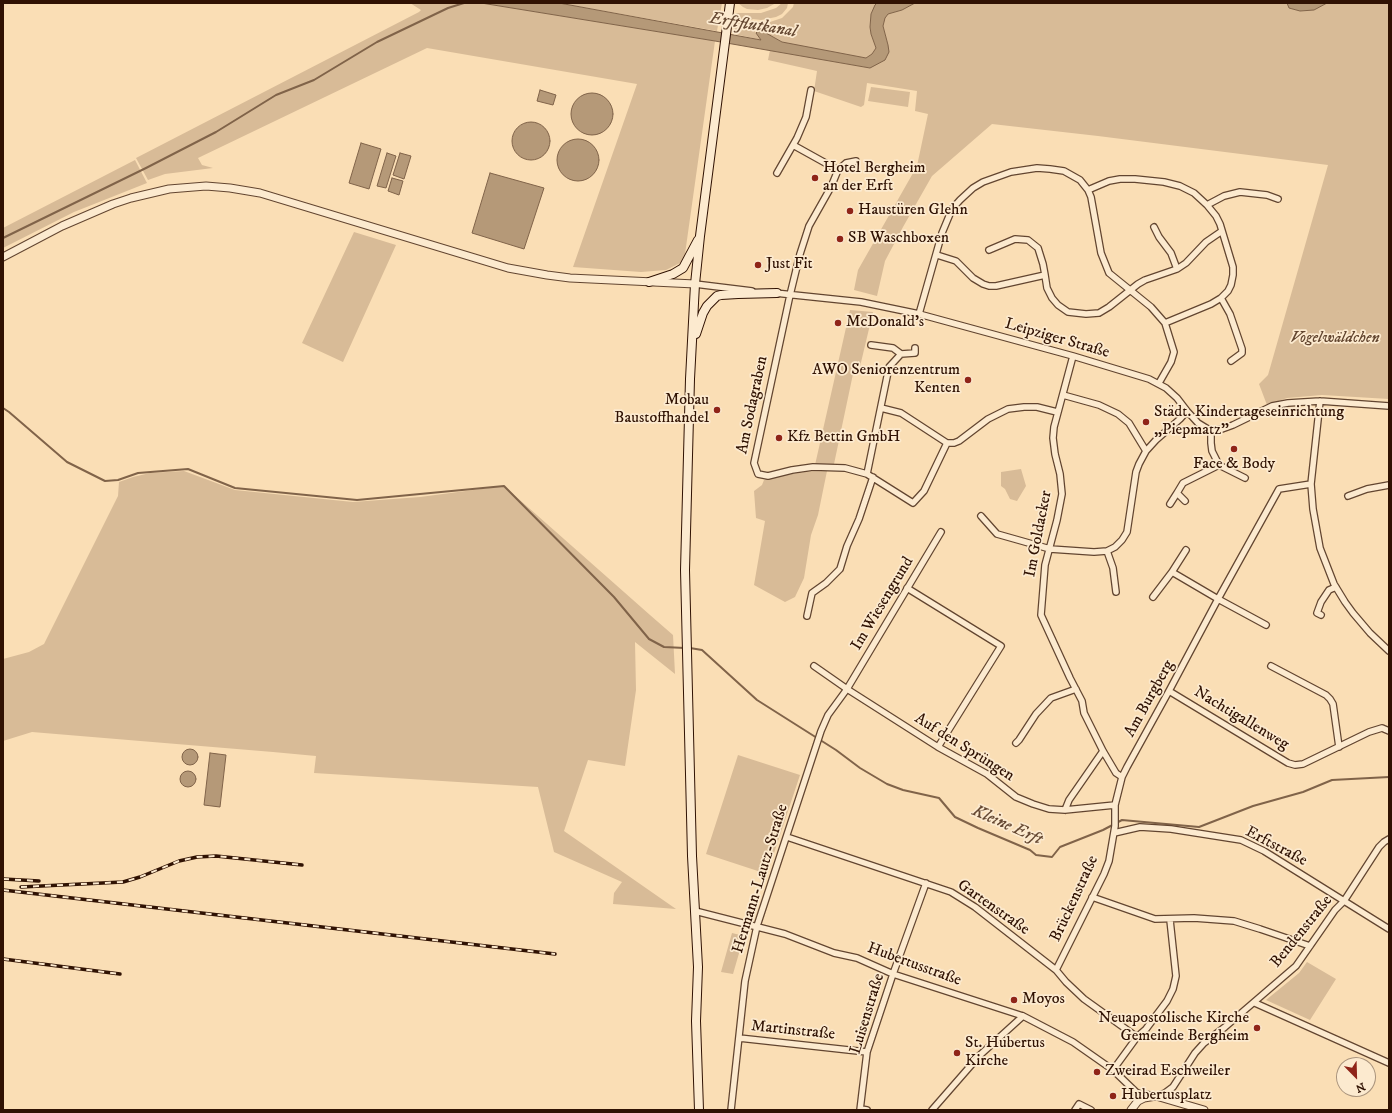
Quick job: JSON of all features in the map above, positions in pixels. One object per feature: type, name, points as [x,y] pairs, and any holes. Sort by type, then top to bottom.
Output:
[{"type":"main road","points":[[699,1110],[696,1021],[698,967],[692,856],[685,570],[690,379],[695,284],[700,236],[730,3]]},
{"type":"main road","points":[[649,282],[673,274],[683,268],[700,236]]},
{"type":"main road","points":[[692,344],[703,313],[707,306],[717,296],[738,294],[777,294]]},
{"type":"street","points":[[777,173],[793,145],[806,117],[811,90]]},
{"type":"street","points":[[793,145],[838,170]]},
{"type":"street","points":[[790,295],[800,254],[809,226],[832,187],[838,170],[846,163],[856,161]]},
{"type":"street","points":[[919,314],[942,233],[952,209],[960,200],[973,188],[983,182],[1011,172],[1025,169],[1050,169],[1064,172],[1074,176],[1084,184],[1088,190],[1092,202],[1103,260],[1109,272],[1151,307],[1166,323],[1174,352],[1171,362],[1159,384]]},
{"type":"street","points":[[1088,190],[1109,181],[1120,179],[1164,182],[1180,186],[1194,193],[1216,216],[1230,258],[1233,275],[1228,291],[1221,298],[1211,304],[1166,323]]},
{"type":"street","points":[[3,257],[62,226],[113,204],[169,189],[206,186],[260,193],[508,268],[570,278],[695,284]]},
{"type":"street","points":[[1207,205],[1224,196],[1240,192],[1267,195],[1278,199]]},
{"type":"street","points":[[1154,227],[1159,237],[1171,253],[1177,269]]},
{"type":"street","points":[[989,250],[1015,239],[1028,240],[1038,248],[1043,264],[1047,288],[1052,298],[1068,312],[1086,314],[1099,313],[1145,280],[1177,269],[1186,263],[1206,242],[1222,231]]},
{"type":"street","points":[[936,255],[956,261],[973,278],[989,286],[996,286],[1045,275]]},
{"type":"street","name":"Leipziger Straße","points":[[695,284],[861,302],[919,314],[1073,356],[1149,379],[1159,384],[1177,398],[1198,423],[1211,431]]},
{"type":"street","name":"Am Sodagraben","points":[[790,295],[756,448],[754,463],[758,474],[768,476],[813,467],[845,468],[873,477],[913,503],[924,491],[947,443]]},
{"type":"street","points":[[1221,298],[1230,314],[1242,345],[1242,353],[1231,361]]},
{"type":"street","points":[[871,345],[893,348],[902,354],[914,353],[915,348]]},
{"type":"street","points":[[867,474],[889,367],[902,354]]},
{"type":"street","name":"Im Goldacker","points":[[1073,356],[1057,412],[1052,438],[1060,474],[1062,494],[1045,564],[1040,615],[1082,700],[1084,713],[1102,751],[1116,773],[1122,778]]},
{"type":"street","points":[[1063,394],[1099,405],[1118,414],[1129,424],[1146,451]]},
{"type":"street","points":[[1320,401],[1311,484],[1313,509],[1320,548],[1327,569],[1336,587],[1353,613],[1389,651]]},
{"type":"street","points":[[1245,478],[1219,465],[1212,451],[1211,431],[1233,425],[1272,406],[1296,402],[1320,401],[1389,406]]},
{"type":"street","points":[[881,408],[901,413],[947,443],[954,443],[988,419],[1008,409],[1037,407],[1057,412]]},
{"type":"street","points":[[981,516],[997,534],[1050,548],[1094,552],[1107,551],[1115,547],[1127,532],[1136,472],[1139,464],[1146,451],[1187,411]]},
{"type":"street","points":[[1170,504],[1183,483],[1219,465]]},
{"type":"street","points":[[807,616],[812,593],[826,584],[840,569],[873,477]]},
{"type":"street","name":"Am Burgberg","points":[[1116,815],[1115,805],[1122,778],[1279,488],[1311,484]]},
{"type":"street","points":[[1348,496],[1367,489],[1389,485]]},
{"type":"street","points":[[1177,493],[1185,501]]},
{"type":"street","name":"Im Wiesengrund","points":[[846,689],[941,532]]},
{"type":"street","points":[[1153,596],[1172,572],[1186,550]]},
{"type":"street","points":[[1107,551],[1113,568],[1116,592]]},
{"type":"street","points":[[1172,572],[1266,625]]},
{"type":"street","points":[[1321,615],[1317,613],[1321,602],[1329,590],[1336,587]]},
{"type":"street","points":[[907,588],[1002,646],[938,746]]},
{"type":"street","name":"Auf den Sprüngen","points":[[814,666],[846,689],[938,746],[987,774],[1016,797],[1049,809],[1065,810],[1115,805]]},
{"type":"street","points":[[1271,666],[1326,695],[1330,699],[1339,747]]},
{"type":"street","name":"Hermann-Lautz-Straße","points":[[732,1110],[745,981],[756,926],[787,836],[816,744],[828,715],[846,689]]},
{"type":"street","points":[[1016,743],[1036,714],[1051,698],[1076,689]]},
{"type":"street","name":"Nachtigallenweg","points":[[1169,691],[1288,763],[1295,765],[1303,764],[1369,732],[1382,728],[1389,731]]},
{"type":"street","points":[[1065,810],[1102,751]]},
{"type":"street","name":"Brückenstraße","points":[[1056,970],[1109,861],[1116,815]]},
{"type":"street","name":"Erftstraße","points":[[1114,833],[1140,827],[1241,840],[1264,851],[1389,929]]},
{"type":"street","name":"Gartenstraße","points":[[787,836],[951,892],[975,907],[1056,970],[1066,982],[1084,998],[1137,1037]]},
{"type":"street","name":"Bendenstraße","points":[[1156,1096],[1165,1093],[1173,1087],[1195,1052],[1204,1043],[1254,1003],[1296,966],[1335,910],[1344,901],[1379,847],[1389,839]]},
{"type":"street","name":"Luisenstraße","points":[[861,1110],[867,1052],[926,883]]},
{"type":"street","points":[[1092,897],[1155,919],[1170,920],[1194,918],[1234,921],[1310,946]]},
{"type":"street","name":"Hubertusstraße","points":[[695,911],[785,934],[834,953],[857,958],[893,974],[1023,1016],[1073,1042],[1113,1070]]},
{"type":"street","points":[[1170,920],[1176,976],[1174,989],[1146,1029],[1137,1037],[1113,1070],[1138,1093],[1156,1096],[1204,1110]]},
{"type":"street","points":[[1254,1003],[1389,1063]]},
{"type":"street","points":[[932,1110],[980,1054],[1023,1016]]},
{"type":"street","name":"Martinstraße","points":[[739,1038],[867,1052]]},
{"type":"street","points":[[1131,1110],[1138,1101],[1144,1098],[1156,1096]]},
{"type":"street","points":[[1075,1110],[1079,1104],[1091,1110]]},
{"type":"street","points":[[861,1110],[867,1110]]},
{"type":"green space","points":[[410,3],[481,3],[715,41],[684,261],[666,270],[641,272],[573,267],[637,84],[427,48],[198,158],[202,165],[213,168],[165,174],[148,180],[136,158],[421,10]]},
{"type":"green space","points":[[559,3],[722,3],[717,31]]},
{"type":"green space","points":[[738,3],[776,3],[767,8],[758,10],[747,9]]},
{"type":"green space","points":[[782,3],[788,3],[787,8],[782,14],[776,17],[761,20],[753,19],[749,21],[748,23],[762,40],[734,34],[736,13],[761,13],[776,8]]},
{"type":"green space","points":[[794,3],[877,3],[871,14],[870,27],[876,48],[872,54],[866,58],[796,46],[782,42],[766,33],[770,22],[782,18],[793,7]]},
{"type":"green space","name":"Vogelwäldchen","points":[[915,3],[1287,3],[1289,8],[1300,11],[1314,10],[1327,3],[1389,3],[1389,399],[1322,395],[1287,398],[1267,405],[1259,384],[1268,375],[1328,165],[992,124],[932,176],[885,261],[877,296],[854,290],[858,270],[917,166],[928,114],[915,111],[917,91],[867,83],[864,105],[861,107],[814,91],[817,71],[768,60],[770,50],[870,68],[888,45],[883,26],[884,18],[888,14],[902,10]]},
{"type":"green space","points":[[871,87],[910,92],[908,107],[868,101]]},
{"type":"green space","points":[[135,160],[147,183],[74,212],[3,248],[3,228]]},
{"type":"green space","points":[[354,232],[396,245],[343,362],[302,343]]},
{"type":"green space","points":[[850,310],[873,312],[858,375],[853,374],[834,464],[815,465]]},
{"type":"green space","points":[[1021,469],[1026,486],[1017,501],[1010,499],[1005,489],[1001,486],[1001,472]]},
{"type":"green space","points":[[184,471],[235,490],[353,502],[420,497],[504,486],[673,635],[675,674],[635,642],[636,690],[625,766],[588,760],[564,831],[676,909],[613,904],[614,893],[622,882],[554,852],[538,787],[314,773],[316,756],[273,752],[32,732],[3,741],[3,659],[29,652],[44,644],[118,496],[119,482],[150,473]]},
{"type":"green space","points":[[827,471],[818,515],[811,535],[804,578],[795,597],[785,602],[754,585],[765,521],[756,518],[754,491],[762,485],[764,480],[785,475]]},
{"type":"green space","points":[[738,755],[800,775],[767,874],[706,854]]},
{"type":"green space","points":[[732,933],[744,936],[733,974],[721,972]]},
{"type":"green space","points":[[1307,962],[1336,979],[1310,1020],[1266,1000],[1299,973]]},
{"type":"shaded area","points":[[481,3],[559,3],[761,40],[756,33],[760,29],[766,31],[766,33],[782,42],[866,58],[872,54],[876,48],[870,27],[871,14],[875,5],[877,3],[915,3],[902,10],[888,14],[885,18],[883,26],[889,52],[885,60],[870,68]]},
{"type":"shaded area","points":[[1287,3],[1327,3],[1314,10],[1300,11],[1289,8]]},
{"type":"shaded area","points":[[540,90],[556,95],[553,105],[537,101]]},
{"type":"shaded area","points":[[592,93],[607,99],[613,114],[607,129],[592,135],[577,129],[571,114],[577,99]]},
{"type":"shaded area","points":[[527,122],[535,122],[545,127],[549,134],[549,148],[545,155],[535,160],[527,160],[517,155],[515,152],[512,145],[512,137],[517,127],[520,125]]},
{"type":"shaded area","points":[[578,139],[593,145],[599,160],[593,175],[578,181],[563,175],[557,160],[563,145]]},
{"type":"shaded area","points":[[361,143],[381,149],[369,189],[349,183]]},
{"type":"shaded area","points":[[387,153],[396,156],[386,188],[377,186]]},
{"type":"shaded area","points":[[400,153],[411,156],[404,179],[393,175]]},
{"type":"shaded area","points":[[490,173],[544,188],[524,249],[472,233]]},
{"type":"shaded area","points":[[392,178],[403,181],[399,195],[388,191]]},
{"type":"shaded area","points":[[187,749],[193,749],[198,754],[196,763],[193,765],[187,765],[182,760],[182,754]]},
{"type":"shaded area","points":[[210,753],[226,755],[220,807],[204,805]]},
{"type":"shaded area","points":[[185,771],[191,771],[196,776],[194,785],[191,787],[185,787],[180,782],[180,776]]},
{"type":"waterway","points":[[3,238],[216,132],[276,95],[314,80],[377,42],[448,8],[464,3]]},
{"type":"waterway","points":[[3,408],[67,462],[105,481],[118,480],[138,473],[188,469],[235,488],[357,500],[504,486],[614,597],[649,639],[664,647],[685,648]]},
{"type":"waterway","name":"Kleine Erft","points":[[690,648],[702,650],[757,700],[836,750],[860,768],[887,784],[903,790],[939,798],[955,817],[1030,850],[1036,855],[1052,857],[1060,847],[1103,830],[1122,820],[1199,827],[1253,806],[1303,792],[1332,780],[1389,777]]},
{"type":"railway","points":[[21,887],[123,882],[140,877],[179,861],[197,857],[216,856],[302,865]]},
{"type":"railway","points":[[3,879],[39,881]]},
{"type":"railway","points":[[3,890],[555,954]]},
{"type":"railway","points":[[3,959],[120,974]]},
{"type":"place","name":"Hotel Bergheim an der Erft","points":[[815,178]]},
{"type":"place","name":"Haustüren Glehn","points":[[850,211]]},
{"type":"place","name":"SB Waschboxen","points":[[840,239]]},
{"type":"place","name":"Just Fit","points":[[758,265]]},
{"type":"place","name":"McDonald's","points":[[838,323]]},
{"type":"place","name":"AWO Seniorenzentrum Kenten","points":[[968,380]]},
{"type":"place","name":"Mobau Baustoffhandel","points":[[717,410]]},
{"type":"place","name":"Städt. Kindertageseinrichtung „Piepmatz\"","points":[[1146,422]]},
{"type":"place","name":"Kfz Bettin GmbH","points":[[779,438]]},
{"type":"place","name":"Face & Body","points":[[1234,449]]},
{"type":"place","name":"Moyos","points":[[1014,1000]]},
{"type":"place","name":"Neuapostolische Kirche Gemeinde Bergheim","points":[[1257,1028]]},
{"type":"place","name":"St. Hubertus Kirche","points":[[957,1053]]},
{"type":"place","name":"Zweirad Eschweiler","points":[[1097,1072]]},
{"type":"place","name":"Hubertusplatz","points":[[1113,1096]]},
{"type":"water label","name":"Erftflutkanal","points":[[753,26]]}]
